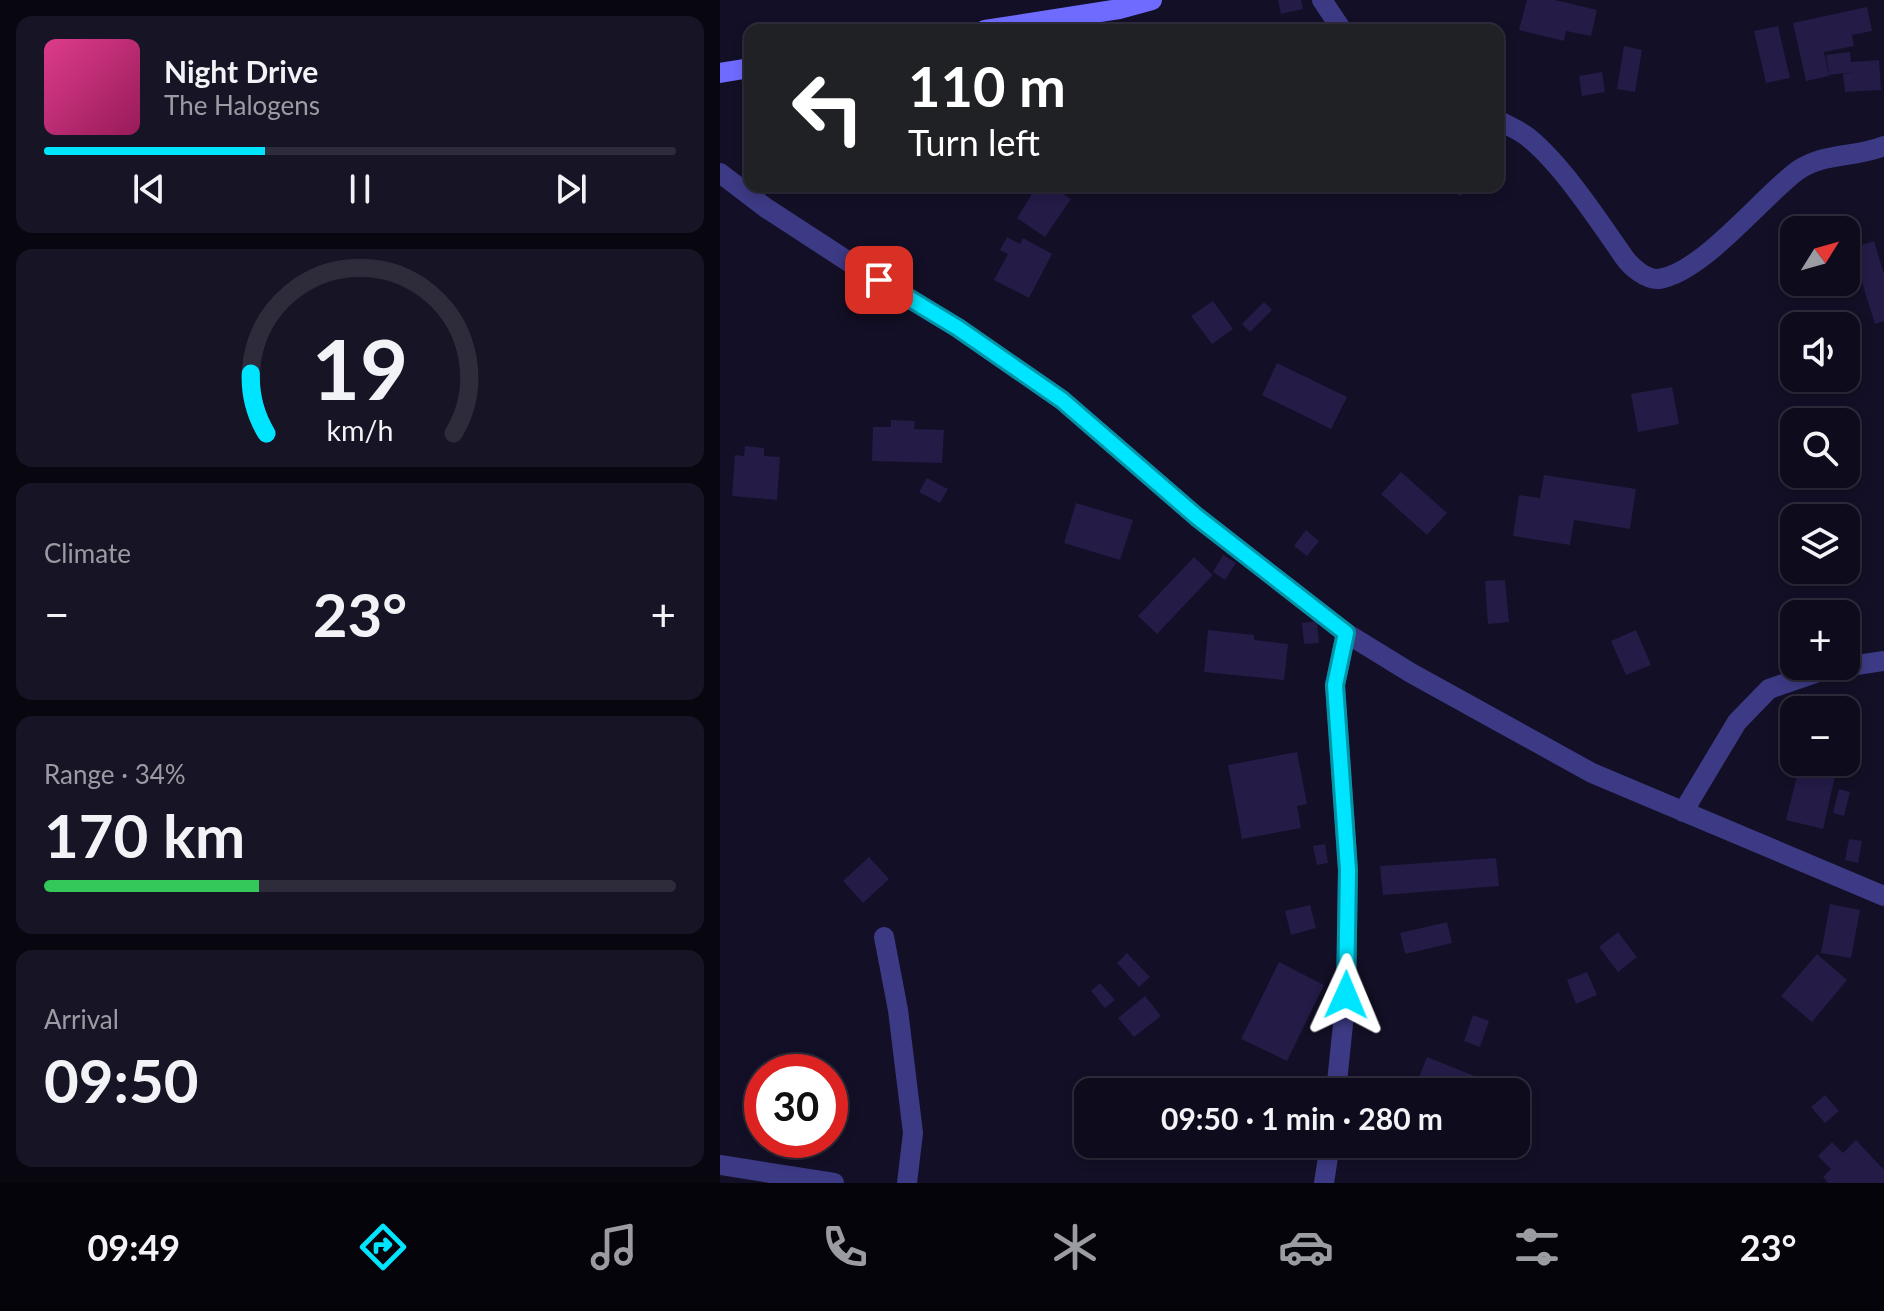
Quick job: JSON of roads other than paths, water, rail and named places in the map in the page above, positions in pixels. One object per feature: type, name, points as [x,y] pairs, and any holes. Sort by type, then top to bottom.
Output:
[{"type":"main road","points":[[1023,24],[1119,9],[1152,0]]},
{"type":"main road","points":[[720,73],[744,69]]},
{"type":"street","points":[[1322,0],[1338,24]]},
{"type":"street","points":[[1504,123],[1529,138],[1552,163],[1593,211],[1627,262],[1644,276],[1658,279],[1685,268],[1717,244],[1797,171],[1821,158],[1884,146]]},
{"type":"street","points":[[720,173],[744,191]]},
{"type":"street","points":[[745,192],[852,264],[958,328],[1062,400],[1197,517],[1346,633],[1411,673],[1592,773],[1884,896]]},
{"type":"street","points":[[1337,1078],[1346,995],[1348,870],[1335,685],[1346,633]]},
{"type":"street","points":[[1683,812],[1737,722],[1769,689],[1824,670],[1884,661]]},
{"type":"street","points":[[884,937],[898,1010],[913,1133],[907,1183]]},
{"type":"street","points":[[1324,1183],[1328,1158]]},
{"type":"street","points":[[720,1165],[834,1183]]}]
